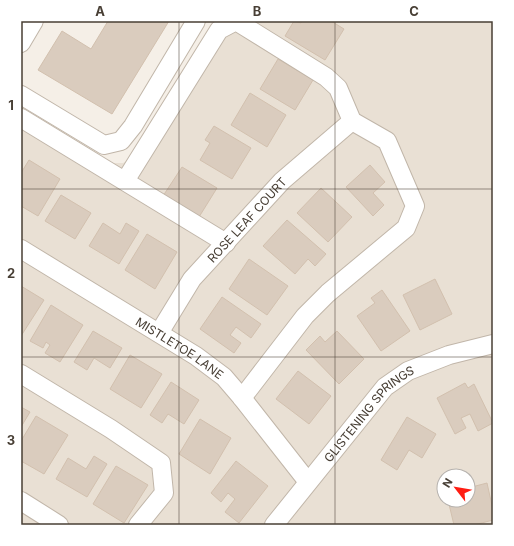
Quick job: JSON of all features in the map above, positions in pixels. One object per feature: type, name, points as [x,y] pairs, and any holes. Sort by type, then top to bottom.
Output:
[{"type":"street","points":[[21,43],[34,21]]},
{"type":"street","points":[[21,95],[104,144],[121,141],[133,126],[196,21]]},
{"type":"street","points":[[126,181],[219,30],[236,21],[326,77],[338,88],[352,121],[387,141],[415,206],[406,228],[328,293],[305,316],[242,398]]},
{"type":"street","points":[[21,118],[226,243]]},
{"type":"street","name":"ROSE LEAF COURT","points":[[159,333],[192,279],[282,180],[352,121]]},
{"type":"street","name":"MISTLETOE LANE","points":[[21,249],[196,356],[224,377],[308,482]]},
{"type":"street","name":"GLISTENING SPRINGS","points":[[274,525],[385,387],[408,371],[449,355],[493,344]]},
{"type":"street","points":[[21,374],[111,429],[161,463],[164,493],[138,525]]},
{"type":"street","points":[[21,501],[60,525]]},
{"type":"shaded area","points":[[216,21],[493,21],[493,525],[21,525],[21,108],[111,163],[123,163],[134,157]]},
{"type":"building","points":[[108,21],[169,21],[112,114],[38,70],[62,31],[91,49]]},
{"type":"building","points":[[294,21],[301,23],[302,21],[331,21],[344,29],[325,60],[285,36]]},
{"type":"building","points":[[278,59],[313,80],[295,110],[260,89]]},
{"type":"building","points":[[250,93],[286,115],[267,147],[231,125]]},
{"type":"building","points":[[214,126],[251,148],[232,179],[200,160],[210,143],[205,140]]},
{"type":"building","points":[[29,160],[60,179],[38,216],[21,206],[21,173]]},
{"type":"building","points":[[370,165],[385,182],[373,193],[384,205],[373,216],[346,187]]},
{"type":"building","points":[[182,167],[217,188],[199,217],[163,196]]},
{"type":"building","points":[[321,188],[352,217],[328,242],[297,213]]},
{"type":"building","points":[[61,195],[91,213],[75,239],[45,221]]},
{"type":"building","points":[[287,220],[326,254],[315,266],[308,259],[295,274],[263,246]]},
{"type":"building","points":[[103,223],[120,234],[126,223],[139,231],[119,264],[89,246]]},
{"type":"building","points":[[147,234],[177,252],[155,289],[125,270]]},
{"type":"building","points":[[249,259],[288,286],[267,315],[229,289]]},
{"type":"building","points":[[435,279],[452,314],[420,330],[403,295]]},
{"type":"building","points":[[21,286],[44,300],[21,336]]},
{"type":"building","points":[[382,290],[410,331],[381,351],[357,316],[375,303],[371,298]]},
{"type":"building","points":[[222,297],[261,324],[251,338],[236,327],[230,335],[241,343],[234,353],[200,329]]},
{"type":"building","points":[[51,305],[83,325],[60,362],[45,353],[50,345],[46,342],[43,348],[30,341]]},
{"type":"building","points":[[93,331],[122,348],[110,368],[94,358],[87,370],[74,362]]},
{"type":"building","points":[[337,331],[364,359],[339,384],[306,350],[320,336],[325,342]]},
{"type":"building","points":[[130,355],[162,374],[141,408],[110,389]]},
{"type":"building","points":[[298,371],[331,396],[309,424],[276,399]]},
{"type":"building","points":[[171,382],[199,400],[184,424],[168,414],[162,423],[150,415]]},
{"type":"building","points":[[465,383],[468,388],[474,384],[493,423],[478,431],[470,414],[461,418],[466,428],[455,434],[437,398]]},
{"type":"building","points":[[21,407],[30,412],[21,427]]},
{"type":"building","points":[[36,416],[68,435],[44,474],[21,461],[21,441]]},
{"type":"building","points":[[407,417],[436,434],[422,458],[409,450],[397,470],[381,460]]},
{"type":"building","points":[[200,419],[231,438],[210,474],[179,454]]},
{"type":"building","points":[[94,456],[107,464],[87,497],[56,479],[68,458],[86,469]]},
{"type":"building","points":[[236,461],[268,486],[239,523],[225,512],[235,499],[228,493],[221,502],[211,493]]},
{"type":"building","points":[[116,466],[148,485],[124,523],[93,504]]},
{"type":"building","points":[[487,483],[493,510],[493,520],[474,525],[454,525],[450,508],[476,508],[476,486]]}]
